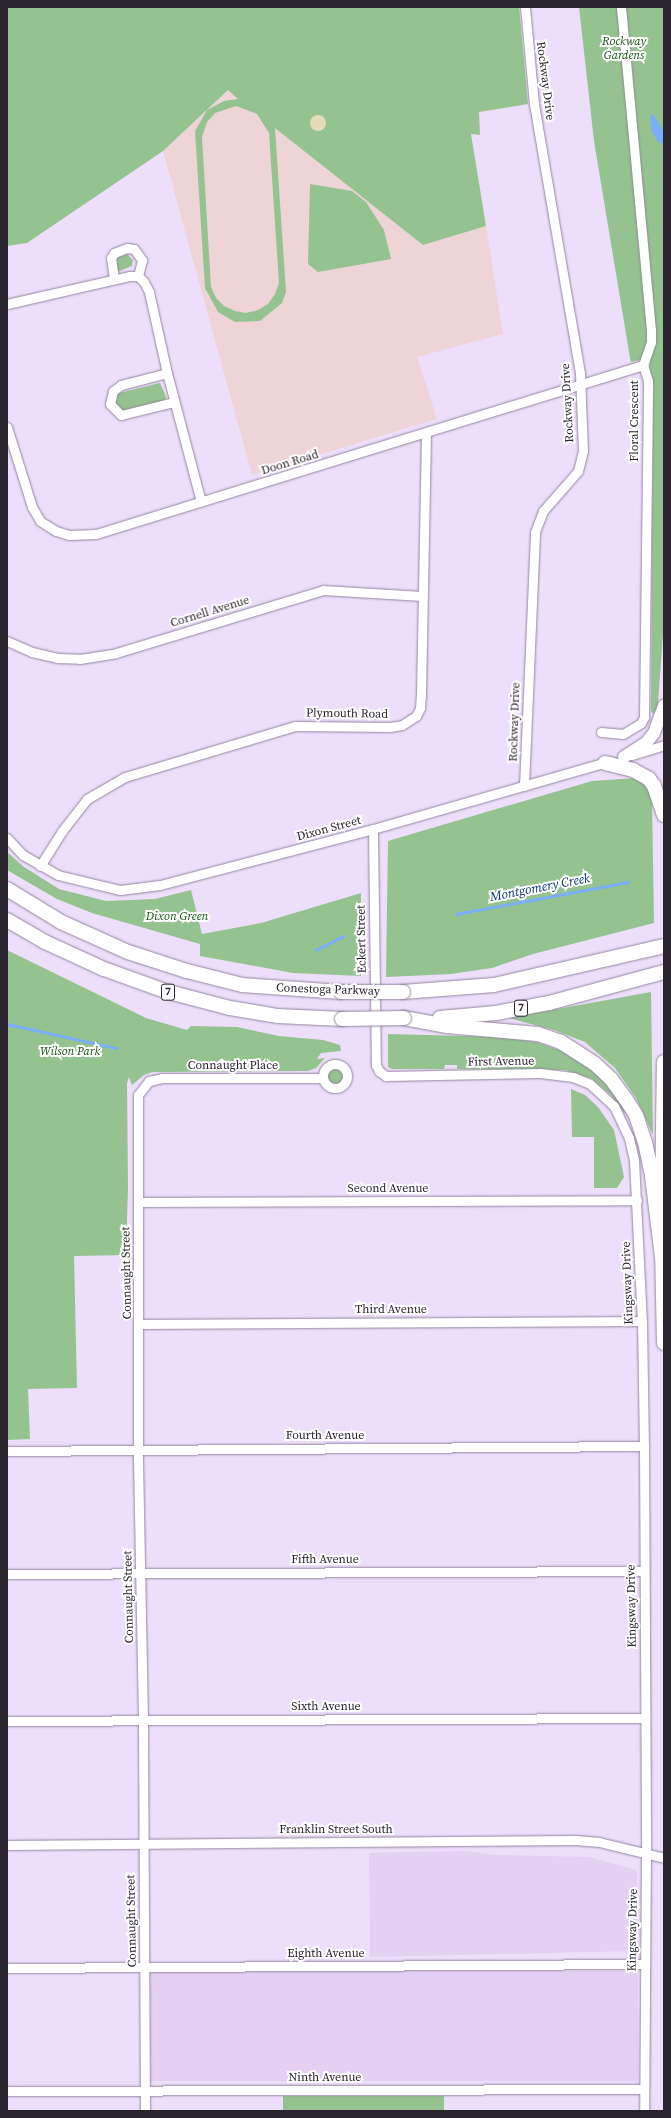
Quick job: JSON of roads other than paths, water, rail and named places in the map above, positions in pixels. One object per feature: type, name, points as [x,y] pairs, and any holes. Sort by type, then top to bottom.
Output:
[{"type":"highway","points":[[605,763],[633,770],[649,779],[654,786],[664,815]]},
{"type":"highway","name":"Conestoga Parkway","points":[[7,889],[61,922],[128,952],[187,971],[242,985],[341,992],[404,992],[494,985],[664,946]]},
{"type":"highway","name":"7","points":[[7,920],[45,942],[104,969],[165,991],[230,1008],[278,1016],[342,1019],[404,1018],[496,1013],[549,1003],[664,972]]},
{"type":"highway","points":[[627,955],[664,941]]},
{"type":"highway","points":[[404,1018],[447,1026],[538,1034],[561,1042],[595,1064],[611,1079],[636,1115],[645,1142],[652,1176],[662,1256]]},
{"type":"highway","points":[[664,1062],[662,1256],[664,1344]]},
{"type":"main road","points":[[624,758],[647,742],[654,733],[664,706]]},
{"type":"street","name":"Rockway Drive","points":[[524,786],[535,532],[543,511],[578,471],[582,451],[580,384],[534,104],[525,7]]},
{"type":"street","name":"Floral Crescent","points":[[601,732],[623,734],[641,723],[644,717],[648,381],[643,365],[651,342],[651,330],[621,7]]},
{"type":"street","points":[[114,279],[112,258],[114,253],[127,248],[134,249],[142,260],[138,276],[149,292],[174,402],[201,502]]},
{"type":"street","points":[[7,304],[114,279],[138,276]]},
{"type":"street","name":"Doon Road","points":[[7,427],[32,507],[40,521],[56,531],[69,535],[96,534],[643,365]]},
{"type":"street","points":[[167,373],[121,385],[113,391],[110,404],[121,415],[174,402]]},
{"type":"street","name":"Plymouth Road","points":[[40,866],[62,831],[87,799],[125,777],[295,726],[390,727],[410,721],[420,708],[426,433]]},
{"type":"street","name":"Cornell Avenue","points":[[7,641],[32,652],[56,658],[80,659],[116,653],[323,590],[422,596]]},
{"type":"street","name":"Dixon Street","points":[[7,838],[40,866],[72,879],[120,890],[160,885],[373,830],[624,758],[664,745]]},
{"type":"street","name":"Eckert Street","points":[[373,830],[376,1058],[379,1071]]},
{"type":"street","name":"First Avenue","points":[[379,1071],[386,1076],[540,1073],[573,1077],[590,1084],[614,1106]]},
{"type":"street","name":"Connaught Place","points":[[145,1084],[162,1078],[322,1078]]},
{"type":"street","name":"Connaught Street","points":[[145,1084],[138,1094],[140,1324],[138,1449],[143,1720],[145,2111]]},
{"type":"street","name":"Kingsway Drive","points":[[614,1106],[629,1138],[634,1160],[642,1321],[646,1853],[644,2111]]},
{"type":"street","name":"Second Avenue","points":[[138,1202],[637,1200]]},
{"type":"street","name":"Third Avenue","points":[[140,1324],[642,1321]]},
{"type":"street","name":"Fourth Avenue","points":[[7,1451],[644,1446]]},
{"type":"street","name":"Fifth Avenue","points":[[7,1574],[141,1572],[644,1571]]},
{"type":"street","name":"Sixth Avenue","points":[[7,1721],[645,1718]]},
{"type":"street","name":"Franklin Street South","points":[[7,1845],[576,1840],[660,1857]]},
{"type":"street","name":"Eighth Avenue","points":[[7,1968],[644,1964]]},
{"type":"street","name":"Ninth Avenue","points":[[7,2092],[644,2089]]},
{"type":"water","points":[[653,114],[664,132],[663,143],[659,143],[652,132],[650,116]]},
{"type":"waterway","name":"Montgomery Creek","points":[[456,914],[628,882]]},
{"type":"waterway","name":"Montgomery Creek","points":[[316,950],[343,936]]},
{"type":"waterway","name":"Montgomery Creek","points":[[7,1024],[116,1048]]},
{"type":"park label","name":"Rockway Gardens","points":[[624,49]]},
{"type":"park label","name":"Dixon Green","points":[[177,917]]},
{"type":"park label","name":"Wilson Park","points":[[70,1052]]}]
